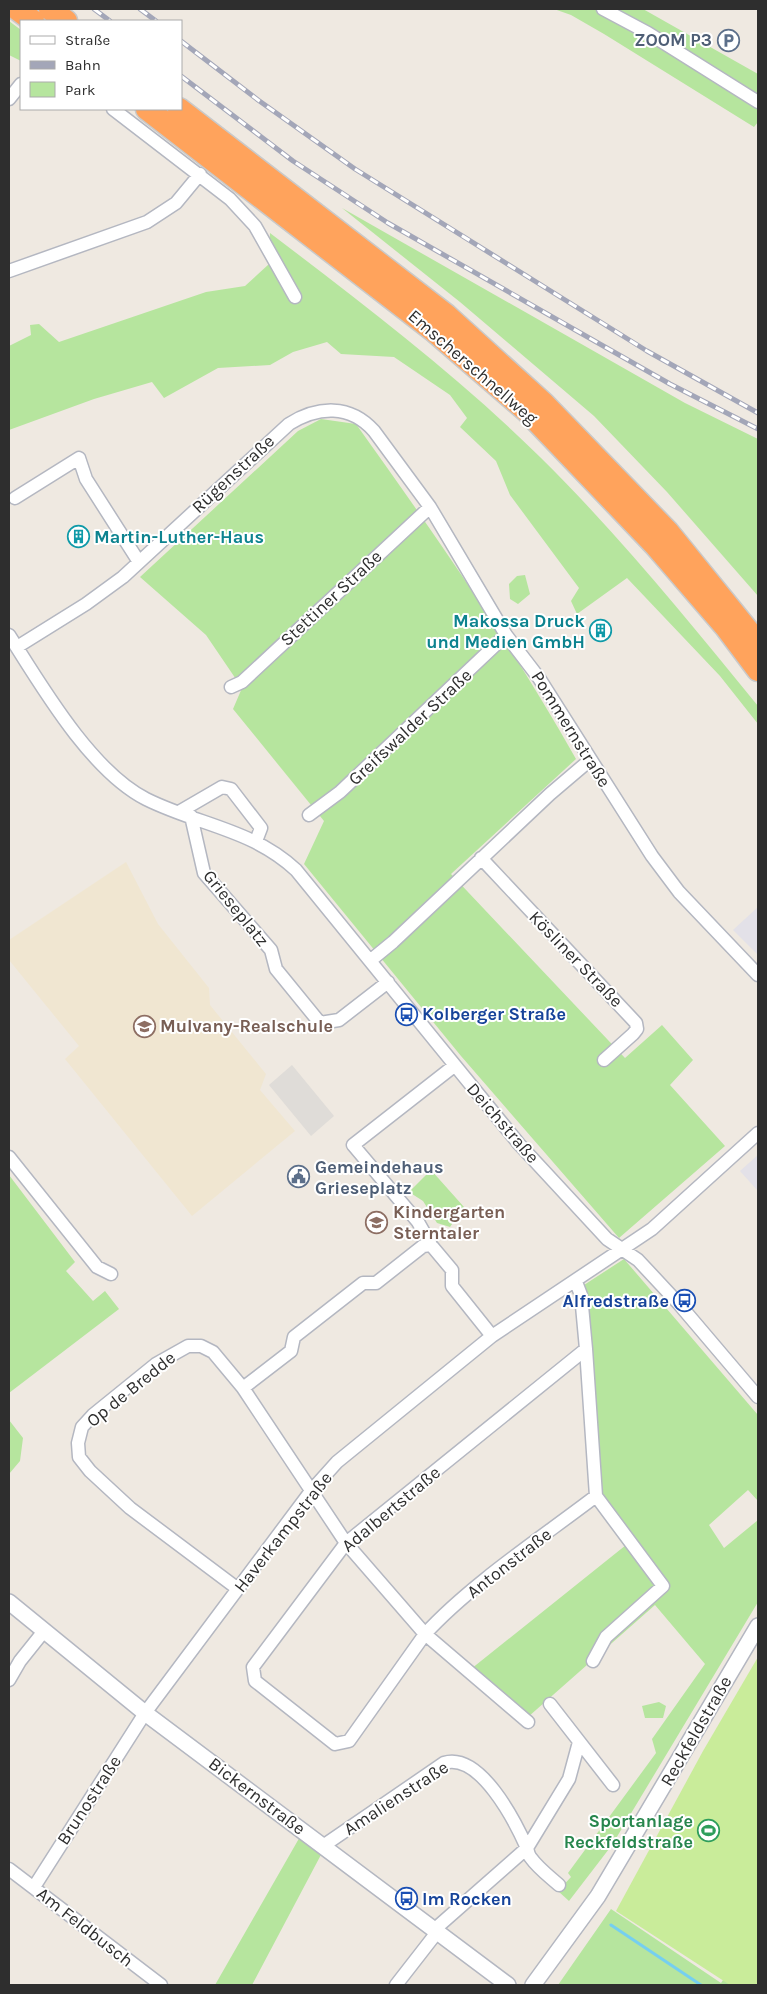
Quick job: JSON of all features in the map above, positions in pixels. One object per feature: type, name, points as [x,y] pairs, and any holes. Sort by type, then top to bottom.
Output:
[{"type":"highway","points":[[17,9],[32,20]]},
{"type":"highway","points":[[50,9],[65,20]]},
{"type":"highway","name":"Emscherschnellweg","points":[[148,110],[417,318],[528,412],[656,546],[725,626],[758,670]]},
{"type":"highway","name":"Emscherschnellweg","points":[[180,110],[446,315],[543,403],[668,532],[758,643]]},
{"type":"street","points":[[603,9],[648,33],[758,102]]},
{"type":"street","points":[[9,99],[20,85]]},
{"type":"street","points":[[114,110],[200,174],[230,199],[255,226],[295,297]]},
{"type":"street","points":[[9,271],[147,222],[176,203],[200,174]]},
{"type":"street","name":"Rügenstraße","points":[[17,648],[106,591],[289,424],[314,411],[328,409],[354,415],[366,422]]},
{"type":"street","name":"Pommernstraße","points":[[366,422],[430,507],[506,635],[539,678],[652,855],[677,889],[758,975]]},
{"type":"street","points":[[15,498],[78,458],[86,479],[139,562]]},
{"type":"street","name":"Stettiner Straße","points":[[231,687],[242,682],[430,507]]},
{"type":"street","name":"Deichstraße","points":[[9,634],[82,741],[101,764],[125,786],[144,798],[256,841],[284,858],[296,870],[371,960],[454,1066],[529,1155],[607,1239],[638,1260],[688,1314],[758,1398]]},
{"type":"street","name":"Greifswalder Straße","points":[[309,815],[340,792],[506,635]]},
{"type":"street","points":[[371,960],[393,942],[574,772],[590,760]]},
{"type":"street","points":[[185,814],[222,787],[231,789],[261,828],[256,841]]},
{"type":"street","name":"Grieseplatz","points":[[185,814],[204,873],[271,950],[276,969],[320,1023],[339,1020],[388,982]]},
{"type":"street","name":"Kösliner Straße","points":[[481,858],[636,1023],[637,1029],[633,1034],[604,1060]]},
{"type":"street","points":[[454,1066],[353,1145],[418,1222],[430,1245],[452,1270],[452,1286],[492,1336]]},
{"type":"street","points":[[623,1249],[652,1229],[758,1133]]},
{"type":"street","points":[[9,1157],[97,1267],[111,1274]]},
{"type":"street","points":[[242,1388],[291,1351],[294,1337],[363,1283],[376,1283],[423,1246],[430,1245]]},
{"type":"street","name":"Haverkampstraße","points":[[145,1713],[311,1491],[337,1462],[492,1336],[623,1249]]},
{"type":"street","points":[[576,1282],[581,1295],[596,1496],[663,1586],[606,1637],[593,1661]]},
{"type":"street","name":"Op de Bredde","points":[[238,1589],[130,1508],[90,1471],[79,1457],[78,1443],[82,1427],[156,1364],[188,1346],[201,1346],[213,1352],[242,1388],[311,1491]]},
{"type":"street","name":"Adalbertstraße","points":[[349,1741],[334,1744],[255,1681],[252,1667],[346,1543],[586,1349]]},
{"type":"street","points":[[311,1491],[346,1543],[425,1634],[528,1722]]},
{"type":"street","name":"Antonstraße","points":[[349,1741],[425,1634],[439,1619],[499,1570],[596,1496]]},
{"type":"street","name":"Bickernstraße","points":[[9,1602],[145,1713],[508,1985]]},
{"type":"street","name":"Reckfeldstraße","points":[[532,1985],[598,1896],[758,1626]]},
{"type":"street","points":[[9,1680],[20,1661],[44,1631]]},
{"type":"street","points":[[550,1704],[613,1785]]},
{"type":"street","name":"Brunostraße","points":[[34,1887],[145,1713]]},
{"type":"street","points":[[396,1985],[436,1930],[527,1848],[569,1779],[579,1742]]},
{"type":"street","name":"Amalienstraße","points":[[324,1846],[444,1763],[453,1760],[461,1762],[486,1780],[498,1795],[527,1848],[530,1858],[558,1885]]},
{"type":"street","name":"Am Feldbusch","points":[[9,1869],[161,1985]]},
{"type":"shaded area","name":"Mulvany-Realschule","points":[[126,862],[158,924],[209,988],[210,1005],[266,1074],[260,1090],[295,1131],[192,1216],[65,1059],[79,1046],[9,960],[9,940]]},
{"type":"shaded area","points":[[758,907],[758,955],[733,930]]},
{"type":"shaded area","points":[[292,1065],[334,1116],[311,1136],[269,1085]]},
{"type":"shaded area","points":[[758,1155],[758,1191],[740,1171]]},
{"type":"green space","points":[[554,9],[643,9],[758,74],[758,122],[754,127],[604,34],[571,15]]},
{"type":"green space","points":[[9,21],[20,29],[20,60],[9,55]]},
{"type":"green space","points":[[342,208],[685,403],[758,439],[758,596],[667,492],[594,416],[460,302]]},
{"type":"green space","points":[[270,233],[374,313],[476,397],[540,457],[625,547],[732,674],[758,706],[758,724],[720,676],[627,578],[577,614],[571,601],[579,588],[510,495],[496,461],[460,427],[467,418],[450,395],[394,357],[341,354],[327,342],[293,352],[270,365],[218,368],[164,398],[152,382],[94,399],[9,430],[9,346],[31,335],[30,325],[39,324],[59,342],[206,292],[245,286],[269,264]]},
{"type":"green space","points":[[321,419],[356,424],[498,630],[576,759],[451,874],[625,1058],[662,1025],[693,1060],[670,1085],[725,1146],[619,1238],[461,1056],[304,864],[324,821],[233,709],[242,688],[206,635],[140,577],[298,431]]},
{"type":"green space","points":[[525,575],[530,594],[518,604],[510,599],[509,584],[517,576]]},
{"type":"green space","points":[[431,1170],[464,1207],[450,1227],[437,1223],[423,1201],[409,1192]]},
{"type":"green space","points":[[9,1175],[75,1262],[66,1271],[93,1301],[105,1291],[119,1309],[9,1393]]},
{"type":"green space","points":[[624,1259],[758,1415],[758,1501],[748,1490],[709,1525],[724,1548],[758,1520],[758,1602],[612,1845],[569,1901],[558,1891],[571,1877],[568,1873],[656,1753],[652,1739],[705,1664],[655,1605],[528,1717],[471,1669],[631,1541],[602,1497],[584,1285]]},
{"type":"green space","points":[[9,1420],[23,1438],[20,1461],[9,1474]]},
{"type":"green space","name":"Sportanlage Reckfeldstraße","points":[[758,1657],[758,1985],[730,1985],[616,1911],[703,1751]]},
{"type":"green space","points":[[659,1702],[666,1706],[663,1718],[645,1718],[642,1706]]},
{"type":"green space","points":[[301,1835],[323,1851],[252,1985],[215,1985]]},
{"type":"green space","points":[[611,1909],[721,1983],[725,1977],[749,1985],[558,1985]]},
{"type":"waterway","points":[[611,1925],[701,1985]]},
{"type":"railway","points":[[94,9],[109,20]]},
{"type":"railway","points":[[140,9],[155,20]]},
{"type":"railway","points":[[182,42],[258,100],[355,169],[647,351],[758,413]]},
{"type":"railway","points":[[182,77],[293,161],[388,223],[670,384],[758,429]]},
{"type":"place","name":"ZOOM P3","points":[[728,40]]},
{"type":"place","name":"Martin-Luther-Haus","points":[[78,537]]},
{"type":"place","name":"Makossa Druck und Medien GmbH","points":[[601,631]]},
{"type":"place","name":"Kolberger Straße","points":[[406,1014]]},
{"type":"place","name":"Mulvany-Realschule","points":[[144,1026]]},
{"type":"place","name":"Gemeindehaus Grieseplatz","points":[[299,1177]]},
{"type":"place","name":"Kindergarten Sterntaler","points":[[377,1222]]},
{"type":"place","name":"Alfredstraße","points":[[685,1301]]},
{"type":"place","name":"Sportanlage Reckfeldstraße","points":[[709,1831]]},
{"type":"place","name":"Im Rocken","points":[[406,1899]]}]
